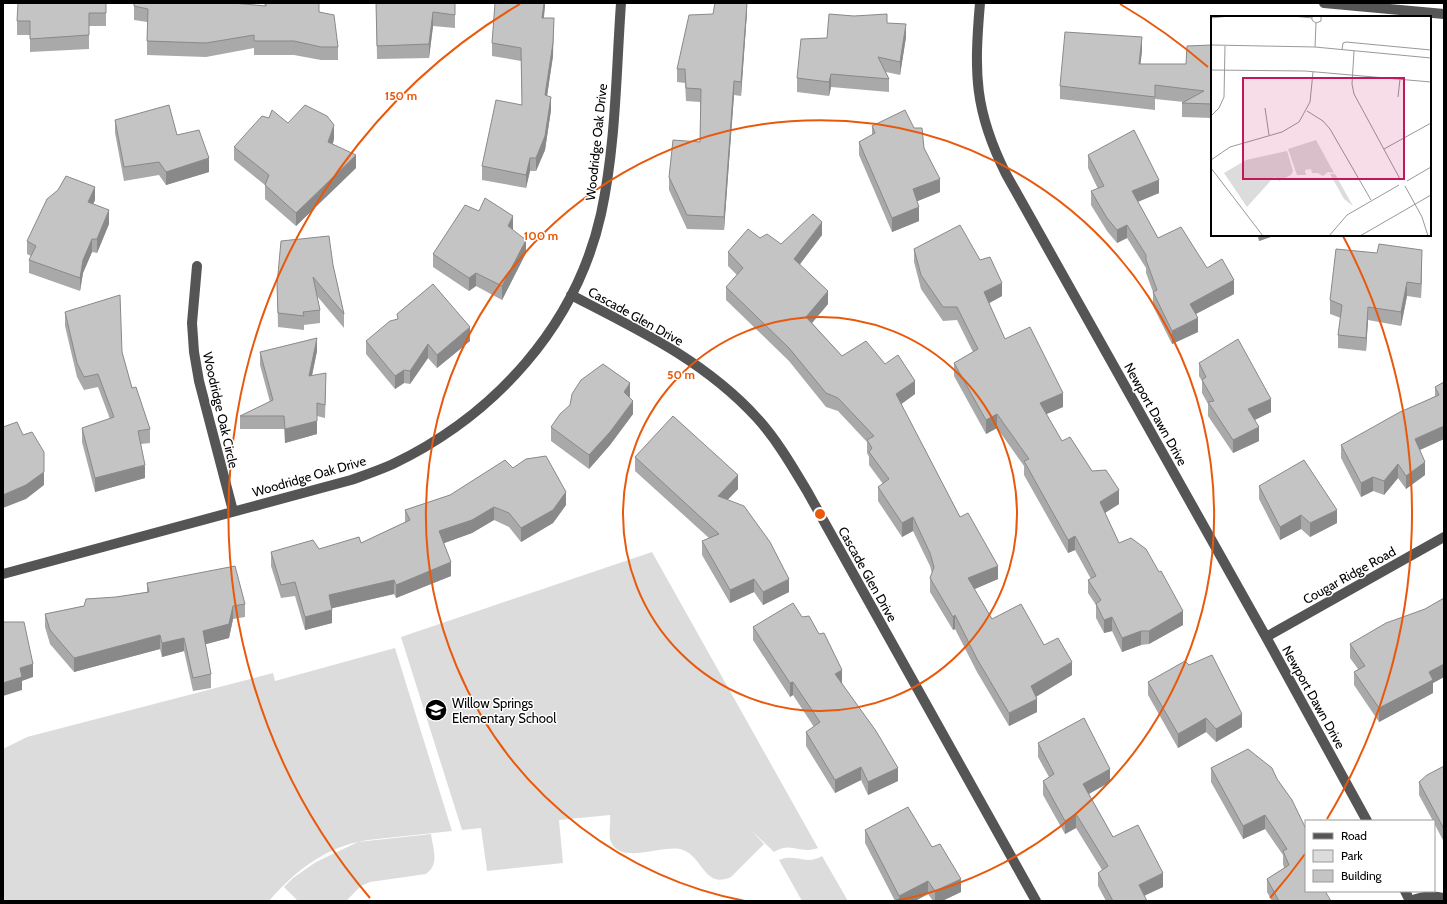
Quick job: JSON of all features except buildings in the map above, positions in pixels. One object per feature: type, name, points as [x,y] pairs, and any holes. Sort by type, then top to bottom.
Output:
[{"type":"street","name":"Woodridge Oak Drive","points":[[3,574],[351,480],[392,464],[430,444],[467,419],[500,391],[527,362],[550,332],[571,295],[588,255],[600,215],[608,174],[621,3]]},
{"type":"street","name":"Newport Dawn Drive","points":[[980,3],[976,53],[977,84],[982,116],[992,146],[1006,174],[1266,636],[1366,820]]},
{"type":"street","points":[[1324,3],[1409,14],[1444,14]]},
{"type":"street","name":"Woodridge Oak Circle","points":[[197,266],[192,323],[194,352],[199,381],[233,511]]},
{"type":"street","name":"Cascade Glen Drive","points":[[571,295],[670,347],[718,381],[757,418],[784,453],[1036,901]]},
{"type":"street","name":"Cougar Ridge Road","points":[[1266,636],[1444,536]]},
{"type":"street","points":[[1406,892],[1411,901],[1420,897],[1431,896],[1444,898]]},
{"type":"green space","points":[[652,552],[818,848],[806,850],[786,848],[774,852],[750,829],[764,844],[731,877],[722,880],[715,879],[709,876],[690,854],[683,850],[665,849],[634,853],[616,849],[610,839],[610,815],[559,820],[563,863],[487,871],[481,828],[462,830],[401,637]]},
{"type":"green space","points":[[395,648],[452,831],[358,842],[333,850],[309,864],[288,881],[269,901],[3,901],[3,749],[27,737],[273,673],[275,681]]},
{"type":"green space","points":[[431,834],[434,851],[433,866],[426,874],[370,882],[361,886],[346,901],[298,901],[284,887],[293,878],[316,862],[358,842]]},
{"type":"green space","points":[[822,856],[848,901],[802,901],[779,860],[790,858],[811,860]]},
{"type":"place","name":"Willow Springs Elementary School","points":[[436,710]]}]
